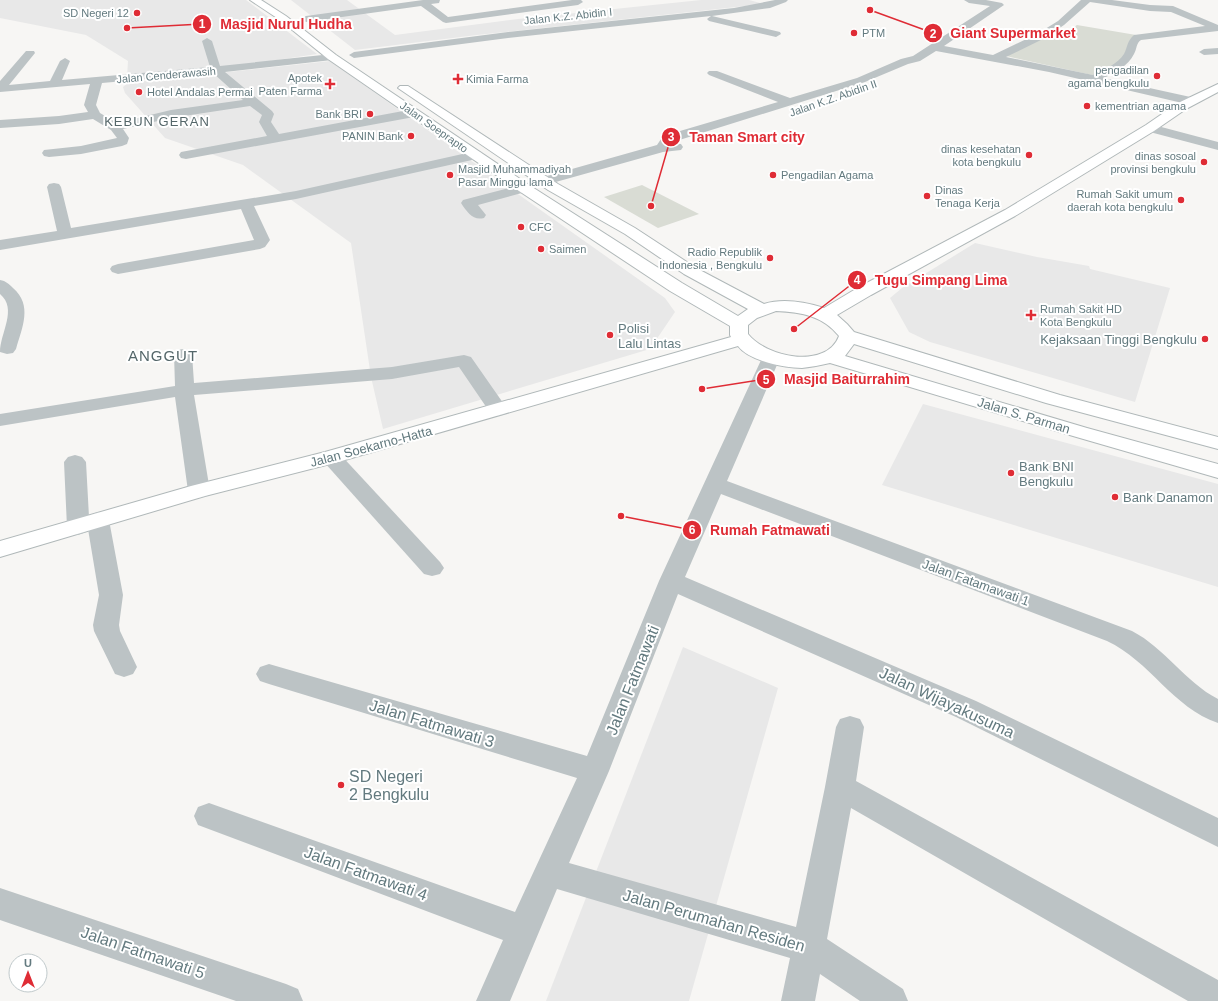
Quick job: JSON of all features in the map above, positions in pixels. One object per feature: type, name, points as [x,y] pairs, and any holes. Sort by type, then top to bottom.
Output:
[{"type":"main road","name":"Jalan Soeprapto","points":[[255,0],[283,18],[332,57],[524,188],[676,287],[740,332],[748,348],[771,358],[801,362],[816,361],[830,357]]},
{"type":"main road","points":[[303,17],[320,31]]},
{"type":"main road","points":[[342,47],[373,68]]},
{"type":"main road","name":"Jalan Soeprapto","points":[[393,80],[545,181],[630,231],[690,271],[760,309]]},
{"type":"main road","points":[[826,314],[865,291],[1010,214],[1150,128],[1187,103],[1218,87]]},
{"type":"main road","points":[[740,332],[743,318],[760,309],[775,306],[793,306],[810,309],[826,314],[837,322],[848,336],[843,347],[830,357]]},
{"type":"main road","name":"Jalan Soekarno-Hatta","points":[[0,549],[199,491],[331,457],[498,410],[740,332]]},
{"type":"main road","name":"Jalan S. Parman","points":[[848,336],[1053,399],[1218,443]]},
{"type":"main road","name":"Jalan S. Parman","points":[[830,357],[1072,430],[1218,471]]},
{"type":"street","points":[[382,0],[391,8]]},
{"type":"street","points":[[303,17],[391,8],[444,0]]},
{"type":"street","points":[[524,0],[538,8]]},
{"type":"street","points":[[423,3],[446,20],[578,2],[574,0]]},
{"type":"street","name":"Jalan K.Z. Abidin I","points":[[354,55],[508,35],[760,7],[783,0]]},
{"type":"street","points":[[545,181],[662,148],[668,139],[861,80],[904,61],[913,64],[932,48],[999,5],[969,0]]},
{"type":"street","points":[[996,58],[1041,36],[1061,23],[1088,0]]},
{"type":"street","points":[[1092,0],[1132,6],[1173,9],[1196,6]]},
{"type":"street","points":[[1132,6],[1142,0]]},
{"type":"street","points":[[482,7],[493,14]]},
{"type":"street","points":[[1173,9],[1218,29]]},
{"type":"street","points":[[695,15],[776,34]]},
{"type":"street","points":[[1095,79],[1112,69],[1126,58],[1130,52],[1133,41],[1138,37],[1218,29]]},
{"type":"street","points":[[207,41],[216,70],[268,114],[265,122],[276,138]]},
{"type":"street","points":[[932,48],[996,58],[1055,73],[1095,79],[1187,103]]},
{"type":"street","points":[[932,48],[1055,73],[1187,103]]},
{"type":"street","points":[[1204,52],[1218,51]]},
{"type":"street","points":[[0,88],[30,53]]},
{"type":"street","name":"Jalan Cenderawasih","points":[[0,88],[58,88],[97,81],[332,57]]},
{"type":"street","points":[[58,88],[65,61]]},
{"type":"street","name":"Jalan K.Z. Abidin II","points":[[662,148],[683,146],[797,111],[888,79],[913,64]]},
{"type":"street","points":[[712,73],[790,102]]},
{"type":"street","points":[[49,153],[81,150],[119,143],[122,141],[122,138],[115,127],[95,115],[90,105],[97,81]]},
{"type":"street","points":[[115,127],[171,114],[252,102]]},
{"type":"street","points":[[186,155],[414,113]]},
{"type":"street","points":[[0,124],[59,120],[95,115]]},
{"type":"street","points":[[1150,128],[1218,146]]},
{"type":"street","points":[[0,245],[246,204],[349,184],[476,155]]},
{"type":"street","points":[[54,187],[65,234]]},
{"type":"street","points":[[479,215],[468,203],[524,188]]},
{"type":"street","points":[[118,269],[260,244],[262,240],[246,204]]},
{"type":"street","points":[[0,286],[12,294],[16,306],[16,314],[7,349]]},
{"type":"street","points":[[183,354],[185,402],[199,491]]},
{"type":"street","name":"Jalan Fatmawati","points":[[493,1001],[595,771],[671,581],[771,358]]},
{"type":"street","points":[[0,420],[185,390],[266,382],[392,373],[464,360],[498,410]]},
{"type":"street","points":[[331,457],[432,568]]},
{"type":"street","points":[[74,462],[88,524],[111,595],[106,625],[107,631],[124,667]]},
{"type":"street","name":"Jalan Fatamawati 1","points":[[715,484],[1128,640],[1157,663],[1192,696],[1201,703],[1218,712]]},
{"type":"street","name":"Jalan Wijayakusuma","points":[[671,581],[966,709],[1218,833]]},
{"type":"street","name":"Jalan Fatmawati 3","points":[[269,674],[595,771]]},
{"type":"street","points":[[798,1001],[850,727]]},
{"type":"street","points":[[840,786],[1218,999]]},
{"type":"street","name":"Jalan Fatmawati 4","points":[[209,816],[523,931]]},
{"type":"street","name":"Jalan Perumahan Residen","points":[[549,872],[809,947],[891,1001]]},
{"type":"street","name":"Jalan Fatmawati 5","points":[[0,904],[286,1001]]},
{"type":"shaded area","points":[[0,0],[246,0],[317,54],[244,65],[127,77],[128,61],[86,35],[0,18]]},
{"type":"shaded area","points":[[291,0],[347,0],[395,35],[518,19],[701,0],[749,0],[764,4],[477,35],[355,50]]},
{"type":"shaded area","points":[[1077,25],[1142,36],[1127,60],[1101,77],[1006,56],[1056,29],[1068,31]]},
{"type":"shaded area","points":[[330,61],[665,298],[675,312],[650,349],[383,429],[371,377],[351,243],[243,165],[165,138],[125,93],[123,87],[128,83]]},
{"type":"shaded area","points":[[642,185],[699,214],[658,228],[604,197]]},
{"type":"shaded area","name":"Rumah Sakit HD Kota Bengkulu","points":[[975,243],[1037,257],[1089,266],[1090,269],[1170,288],[1135,402],[930,342],[909,332],[890,298],[902,288]]},
{"type":"shaded area","points":[[923,404],[1218,484],[1218,587],[882,485]]},
{"type":"shaded area","points":[[683,647],[778,688],[689,1001],[546,1001]]},
{"type":"place","name":"Giant Supermarket","points":[[870,10]]},
{"type":"place","name":"SD Negeri 12","points":[[137,13]]},
{"type":"place","name":"Masjid Nurul Hudha","points":[[127,28]]},
{"type":"place","name":"PTM","points":[[854,33]]},
{"type":"place","name":"pengadilan agama bengkulu","points":[[1157,76]]},
{"type":"place","name":"Kimia Farma","points":[[458,79]]},
{"type":"place","name":"Apotek Paten Farma","points":[[330,84]]},
{"type":"place","name":"Hotel Andalas Permai","points":[[139,92]]},
{"type":"place","name":"kementrian agama","points":[[1087,106]]},
{"type":"place","name":"Bank BRI","points":[[370,114]]},
{"type":"place","name":"PANIN Bank","points":[[411,136]]},
{"type":"place","name":"dinas kesehatan kota bengkulu","points":[[1029,155]]},
{"type":"place","name":"dinas sosoal provinsi bengkulu","points":[[1204,162]]},
{"type":"place","name":"Masjid Muhammadiyah Pasar Minggu lama","points":[[450,175]]},
{"type":"place","name":"Pengadilan Agama","points":[[773,175]]},
{"type":"place","name":"Dinas Tenaga Kerja","points":[[927,196]]},
{"type":"place","name":"Rumah Sakit umum daerah kota bengkulu","points":[[1181,200]]},
{"type":"place","name":"Taman Smart city","points":[[651,206]]},
{"type":"place","name":"CFC","points":[[521,227]]},
{"type":"place","name":"Saimen","points":[[541,249]]},
{"type":"place","name":"Radio Republik Indonesia , Bengkulu","points":[[770,258]]},
{"type":"place","name":"Rumah Sakit HD Kota Bengkulu","points":[[1031,315]]},
{"type":"place","name":"Tugu Simpang Lima","points":[[794,329]]},
{"type":"place","name":"Polisi Lalu Lintas","points":[[610,335]]},
{"type":"place","name":"Kejaksaan Tinggi Bengkulu","points":[[1205,339]]},
{"type":"place","name":"Masjid Baiturrahim","points":[[702,389]]},
{"type":"place","name":"Bank BNI Bengkulu","points":[[1011,473]]},
{"type":"place","name":"Bank Danamon","points":[[1115,497]]},
{"type":"place","name":"Rumah Fatmawati","points":[[621,516]]},
{"type":"place","name":"SD Negeri 2 Bengkulu","points":[[341,785]]},
{"type":"district","name":"KEBUN GERAN","points":[[157,121]]},
{"type":"district","name":"ANGGUT","points":[[163,356]]}]
